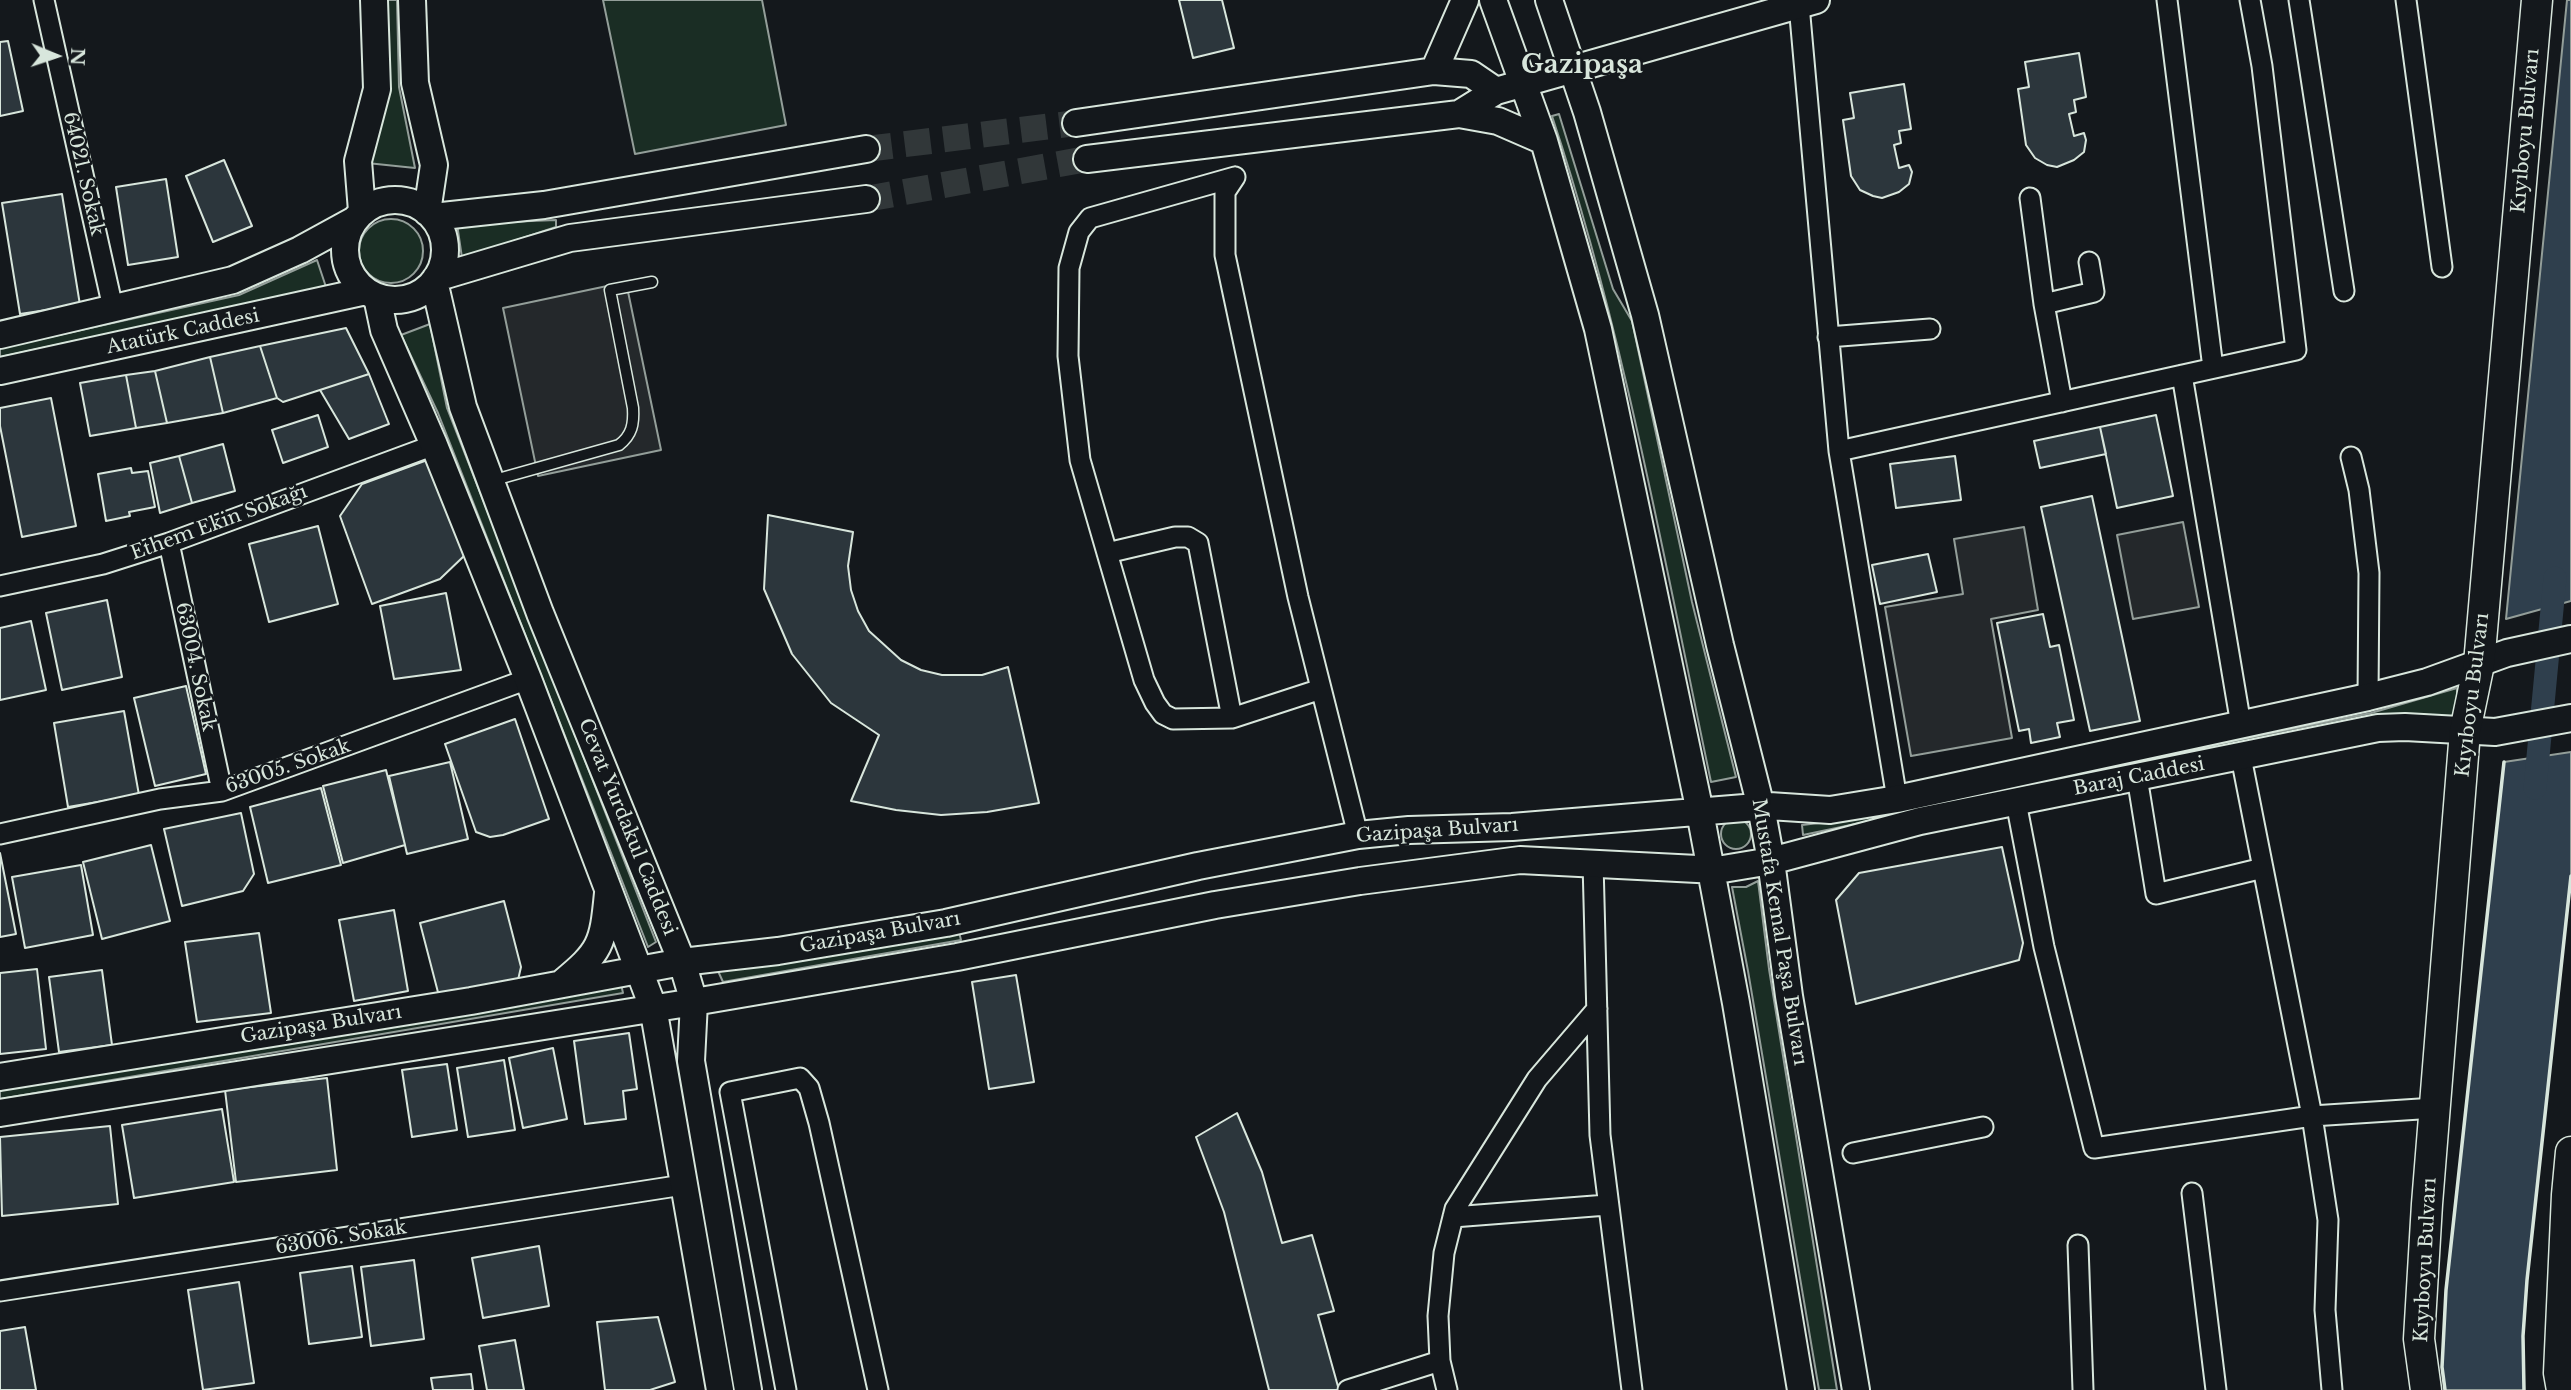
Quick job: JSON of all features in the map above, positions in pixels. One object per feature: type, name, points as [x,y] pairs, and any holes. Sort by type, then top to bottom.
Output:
[{"type":"main road","points":[[358,216],[358,161],[377,89],[374,0]]},
{"type":"main road","points":[[412,0],[415,83],[434,165],[430,214]]},
{"type":"main road","points":[[1434,71],[1465,0]]},
{"type":"main road","points":[[1493,0],[1544,141],[1598,329],[1711,869],[1801,1390]]},
{"type":"main road","name":"Mustafa Kemal Paşa Bulvarı","points":[[1549,0],[1587,111],[1646,315],[1720,645],[1761,807],[1790,1003],[1856,1390]]},
{"type":"main road","name":"Kıyıboyu Bulvarı","points":[[2426,1390],[2419,1339],[2435,1108],[2466,731],[2479,664],[2537,0]]},
{"type":"main road","points":[[1459,114],[1496,91],[1804,2]]},
{"type":"main road","points":[[1076,123],[1434,71],[1471,74],[1496,91]]},
{"type":"main road","points":[[1087,159],[1459,114],[1498,121],[1544,141]]},
{"type":"main road","points":[[430,214],[544,205],[866,149]]},
{"type":"main road","points":[[435,280],[442,267],[444,240],[430,214],[412,202],[399,199],[373,204],[358,216],[346,235],[344,251],[354,280],[372,294],[403,299],[416,295],[435,280],[570,238],[866,199]]},
{"type":"main road","name":"Atatürk Caddesi","points":[[0,335],[233,280],[300,250],[358,216]]},
{"type":"main road","name":"Cevat Yurdakul Caddesi","points":[[435,280],[463,407],[540,613],[682,962],[694,1002],[691,1061],[748,1390]]},
{"type":"main road","name":"Atatürk Caddesi","points":[[0,371],[372,294]]},
{"type":"main road","name":"Cevat Yurdakul Caddesi","points":[[372,294],[384,330],[434,445],[528,679],[653,1007],[719,1390]]},
{"type":"main road","name":"Baraj Caddesi","points":[[1761,807],[1830,810],[1897,799],[2368,697],[2427,682],[2507,653],[2571,639]]},
{"type":"main road","name":"Baraj Caddesi","points":[[1711,869],[1771,861],[1920,821],[2378,728],[2495,732],[2571,718]]},
{"type":"main road","name":"Gazipaşa Bulvarı","points":[[0,1077],[559,986],[682,962],[778,951],[946,923],[1198,866],[1358,835],[1409,830],[1512,827],[1761,807]]},
{"type":"main road","name":"Gazipaşa Bulvarı","points":[[0,1113],[694,1002],[957,957],[1215,905],[1360,881],[1520,860],[1711,869]]},
{"type":"main road","points":[[559,986],[581,967],[598,947],[604,932],[608,887]]},
{"type":"main road","points":[[2562,1390],[2559,1373],[2571,1159]]},
{"type":"street","name":"64021. Sokak","points":[[44,0],[113,308]]},
{"type":"street","points":[[2167,0],[2213,368]]},
{"type":"street","points":[[1839,451],[2296,350],[2262,66],[2250,0]]},
{"type":"street","points":[[2299,0],[2344,291]]},
{"type":"street","points":[[2406,0],[2442,267]]},
{"type":"street","points":[[1804,2],[1828,337],[1839,451],[1897,799]]},
{"type":"street","points":[[1321,689],[1233,718],[1173,719],[1163,713],[1155,703],[1144,680],[1080,460],[1068,356],[1069,268],[1079,233],[1090,218],[1235,177],[1225,192],[1225,255],[1298,597],[1358,835]]},
{"type":"street","points":[[2030,198],[2044,304],[2062,402]]},
{"type":"street","points":[[2044,304],[2094,292],[2089,262]]},
{"type":"street","points":[[1828,337],[1930,329]]},
{"type":"street","points":[[2182,375],[2241,725]]},
{"type":"street","name":"Ethem Ekin Sokağı","points":[[0,586],[103,564],[169,543],[434,445]]},
{"type":"street","points":[[2351,457],[2359,490],[2369,573],[2368,697]]},
{"type":"street","points":[[1107,553],[1175,537],[1188,537],[1198,543],[1233,718]]},
{"type":"street","name":"63004. Sokak","points":[[169,543],[222,791]]},
{"type":"street","name":"63005. Sokak","points":[[0,834],[160,799],[222,791],[528,679]]},
{"type":"street","points":[[2241,757],[2312,1116],[2328,1220],[2325,1310],[2332,1390]]},
{"type":"street","points":[[2137,778],[2156,894],[2263,868]]},
{"type":"street","points":[[2016,802],[2044,947],[2094,1148],[2312,1116],[2435,1108]]},
{"type":"street","points":[[1592,862],[1600,1135],[1632,1390]]},
{"type":"street","points":[[1447,1390],[1440,1361],[1438,1316],[1444,1253],[1455,1209],[1538,1079],[1597,1009]]},
{"type":"street","points":[[786,1390],[730,1092],[800,1078],[809,1088],[819,1123],[878,1390]]},
{"type":"street","points":[[1853,1153],[1983,1127]]},
{"type":"street","name":"63006. Sokak","points":[[0,1291],[683,1185]]},
{"type":"street","points":[[2192,1193],[2216,1390]]},
{"type":"street","points":[[1453,1217],[1607,1205]]},
{"type":"street","points":[[2078,1245],[2083,1390]]},
{"type":"street","points":[[1348,1390],[1440,1361]]},
{"type":"lane","points":[[491,481],[619,445],[629,436],[634,420],[633,408],[610,290],[652,282]]},
{"type":"green space","points":[[386,0],[397,0],[399,87],[415,168],[367,163]]},
{"type":"green space","points":[[603,0],[762,0],[786,125],[635,154]]},
{"type":"green space","points":[[1559,114],[1613,289],[1632,321],[1692,602],[1736,777],[1711,782],[1622,363],[1578,198],[1552,116]]},
{"type":"green space","points":[[385,219],[397,219],[414,228],[421,239],[421,263],[414,274],[397,283],[385,283],[373,278],[364,269],[359,257],[359,245],[364,233],[373,224]]},
{"type":"green space","points":[[556,220],[556,227],[462,258],[457,224]]},
{"type":"green space","points":[[317,260],[326,287],[0,357],[0,348],[239,295]]},
{"type":"green space","points":[[430,324],[447,408],[656,942],[648,947],[438,413],[401,335]]},
{"type":"green space","points":[[2457,688],[2457,717],[2412,714],[2361,718],[1803,835],[1802,825],[1845,820],[2371,713]]},
{"type":"green space","points":[[1736,819],[1742,820],[1750,828],[1750,840],[1742,848],[1736,849],[1730,848],[1722,840],[1721,834],[1722,828],[1730,820]]},
{"type":"green space","points":[[1758,881],[1769,969],[1837,1390],[1819,1390],[1732,887],[1746,887]]},
{"type":"green space","points":[[959,932],[961,940],[723,982],[718,971]]},
{"type":"green space","points":[[621,984],[623,993],[0,1099],[0,1090]]},
{"type":"shaded area","points":[[626,282],[661,450],[538,476],[503,308]]},
{"type":"shaded area","points":[[2183,522],[2199,607],[2133,619],[2117,535]]},
{"type":"shaded area","points":[[2024,527],[2038,610],[1991,619],[2012,738],[1911,756],[1885,607],[1963,594],[1954,539]]},
{"type":"water","points":[[2567,0],[2571,0],[2571,601],[2506,619]]},
{"type":"water","points":[[2571,752],[2571,876],[2527,1280],[2523,1336],[2524,1390],[2445,1390],[2442,1367],[2446,1290],[2504,762]]},
{"type":"building","points":[[1179,0],[1222,0],[1234,48],[1193,58]]},
{"type":"building","points":[[8,41],[23,111],[0,116],[0,42]]},
{"type":"building","points":[[2079,53],[2086,97],[2074,100],[2076,112],[2069,114],[2074,136],[2084,133],[2084,152],[2074,160],[2057,167],[2047,165],[2035,158],[2026,145],[2018,89],[2029,87],[2025,62]]},
{"type":"building","points":[[1904,84],[1911,129],[1899,131],[1901,143],[1894,145],[1899,168],[1909,165],[1912,172],[1909,184],[1899,192],[1882,198],[1873,196],[1860,190],[1851,176],[1843,120],[1854,118],[1850,93]]},
{"type":"building","points":[[224,160],[252,226],[213,242],[186,176]]},
{"type":"building","points":[[166,179],[178,257],[128,265],[116,187]]},
{"type":"building","points":[[62,194],[80,305],[20,314],[2,203]]},
{"type":"building","points":[[346,328],[369,374],[283,402],[277,398],[260,346]]},
{"type":"building","points":[[260,346],[277,398],[223,413],[210,357]]},
{"type":"building","points":[[210,357],[223,413],[167,423],[155,371]]},
{"type":"building","points":[[155,371],[167,423],[136,428],[126,375]]},
{"type":"building","points":[[369,374],[389,424],[349,439],[320,390]]},
{"type":"building","points":[[126,375],[136,428],[90,436],[80,383]]},
{"type":"building","points":[[51,398],[76,526],[22,537],[0,426],[0,408]]},
{"type":"building","points":[[318,415],[328,447],[283,463],[272,430]]},
{"type":"building","points":[[2156,415],[2173,496],[2117,508],[2100,427]]},
{"type":"building","points":[[2100,427],[2106,454],[2040,468],[2034,441]]},
{"type":"building","points":[[223,444],[235,491],[192,503],[179,456]]},
{"type":"building","points":[[179,456],[192,503],[160,513],[150,463]]},
{"type":"building","points":[[1955,456],[1961,500],[1896,508],[1890,464]]},
{"type":"building","points":[[430,459],[464,556],[440,579],[372,604],[340,516],[362,484]]},
{"type":"building","points":[[131,468],[132,473],[148,471],[155,507],[129,512],[130,516],[106,521],[98,474]]},
{"type":"building","points":[[2092,496],[2140,721],[2090,731],[2041,507]]},
{"type":"building","points":[[768,515],[853,532],[848,566],[851,590],[858,611],[869,631],[901,660],[921,670],[942,675],[982,675],[1008,667],[1039,803],[987,812],[941,815],[851,801],[879,735],[831,703],[792,654],[764,589]]},
{"type":"building","points":[[318,526],[338,604],[269,622],[249,544]]},
{"type":"building","points":[[1928,554],[1937,592],[1880,604],[1872,565]]},
{"type":"building","points":[[446,593],[461,670],[394,679],[380,606]]},
{"type":"building","points":[[107,600],[122,677],[62,690],[46,613]]},
{"type":"building","points":[[2043,614],[2050,647],[2059,645],[2074,720],[2057,723],[2060,737],[2031,743],[2029,729],[2019,731],[1997,623]]},
{"type":"building","points":[[31,621],[46,690],[0,700],[0,628]]},
{"type":"building","points":[[186,686],[206,774],[155,786],[134,698]]},
{"type":"building","points":[[124,711],[139,795],[68,807],[54,723]]},
{"type":"building","points":[[515,719],[549,819],[490,837],[476,832],[445,744]]},
{"type":"building","points":[[450,762],[468,839],[407,854],[389,776]]},
{"type":"building","points":[[386,770],[405,845],[343,863],[323,786]]},
{"type":"building","points":[[321,788],[341,865],[268,883],[250,807]]},
{"type":"building","points":[[241,813],[254,874],[243,891],[182,906],[164,829]]},
{"type":"building","points":[[151,845],[170,921],[102,939],[83,862]]},
{"type":"building","points":[[2002,847],[2023,943],[2019,960],[1856,1004],[1836,900],[1859,873]]},
{"type":"building","points":[[0,853],[16,934],[0,937]]},
{"type":"building","points":[[81,865],[93,935],[25,948],[12,877]]},
{"type":"building","points":[[504,901],[521,967],[518,980],[440,1000],[420,923]]},
{"type":"building","points":[[394,910],[408,991],[354,1001],[339,920]]},
{"type":"building","points":[[259,933],[271,1013],[197,1022],[185,942]]},
{"type":"building","points":[[37,969],[46,1049],[0,1054],[0,973]]},
{"type":"building","points":[[102,970],[112,1045],[59,1052],[49,977]]},
{"type":"building","points":[[1016,975],[1034,1082],[989,1089],[972,982]]},
{"type":"building","points":[[629,1033],[637,1089],[623,1091],[626,1119],[585,1124],[574,1041]]},
{"type":"building","points":[[553,1048],[567,1119],[523,1128],[509,1058]]},
{"type":"building","points":[[504,1060],[515,1130],[468,1137],[457,1068]]},
{"type":"building","points":[[447,1064],[457,1130],[412,1137],[402,1070]]},
{"type":"building","points":[[327,1078],[337,1170],[236,1182],[225,1090]]},
{"type":"building","points":[[222,1109],[234,1182],[134,1198],[122,1125]]},
{"type":"building","points":[[1237,1113],[1262,1172],[1282,1243],[1312,1235],[1334,1311],[1318,1315],[1339,1390],[1269,1390],[1224,1212],[1196,1137]]},
{"type":"building","points":[[110,1126],[118,1204],[2,1216],[0,1137]]},
{"type":"building","points":[[539,1246],[549,1306],[483,1318],[472,1258]]},
{"type":"building","points":[[414,1260],[424,1339],[371,1346],[361,1267]]},
{"type":"building","points":[[352,1266],[362,1337],[309,1344],[300,1273]]},
{"type":"building","points":[[239,1282],[254,1383],[203,1390],[188,1290]]},
{"type":"building","points":[[658,1317],[675,1382],[650,1390],[605,1390],[597,1322]]},
{"type":"building","points":[[25,1327],[36,1390],[0,1390],[0,1331]]},
{"type":"building","points":[[515,1340],[524,1390],[487,1390],[479,1346]]},
{"type":"building","points":[[471,1374],[473,1390],[433,1390],[431,1378]]},
{"type":"waterway","points":[[2535,788],[2555,578]]},
{"type":"tunnel","points":[[866,149],[1076,123]]},
{"type":"tunnel","points":[[866,199],[1087,159]]},
{"type":"wall","points":[[2445,1390],[2442,1367],[2446,1290],[2504,762]]},
{"type":"wall","points":[[2524,1390],[2523,1336],[2527,1280],[2571,876]]},
{"type":"district","name":"Gazipaşa","points":[[1582,66]]}]
